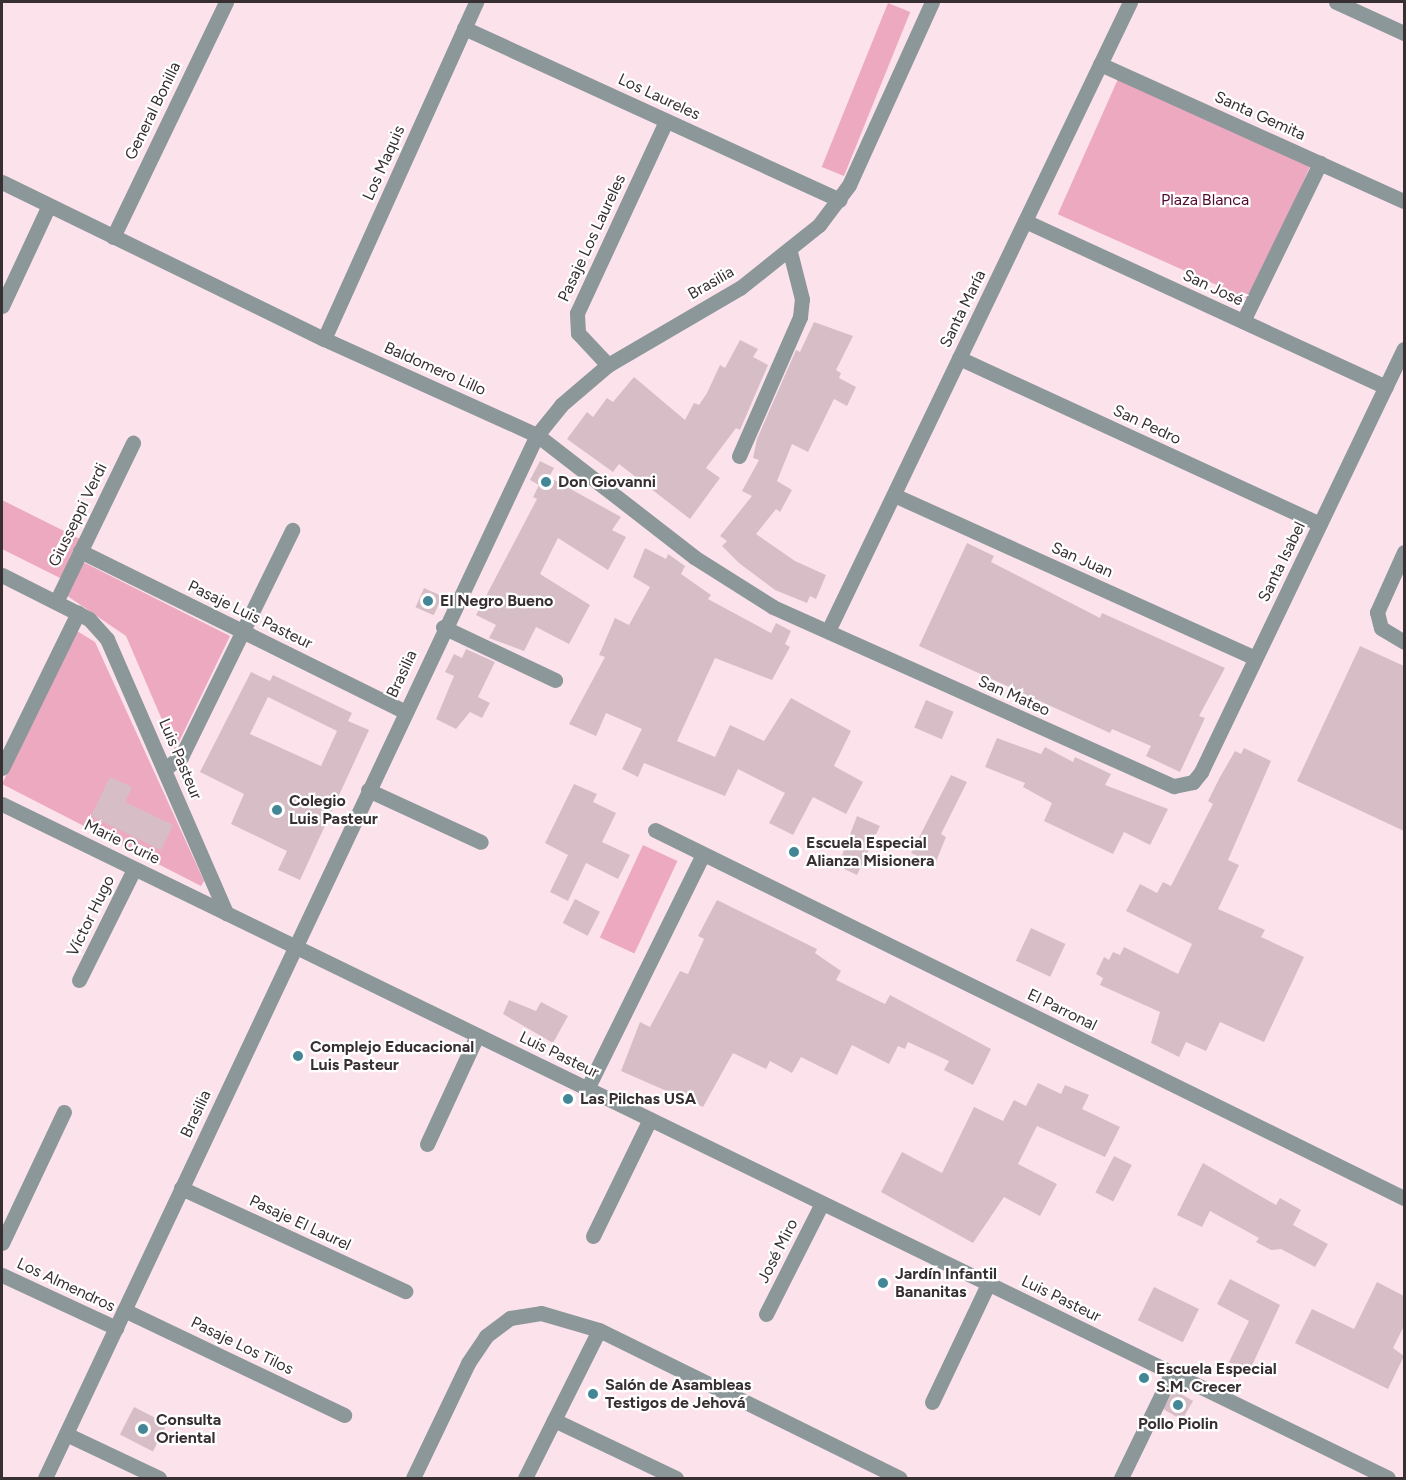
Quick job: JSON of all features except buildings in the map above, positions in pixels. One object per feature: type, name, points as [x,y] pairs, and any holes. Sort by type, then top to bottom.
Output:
[{"type":"street","name":"General Bonilla","points":[[113,237],[226,2]]},
{"type":"street","name":"Los Maquis","points":[[324,339],[476,2]]},
{"type":"street","name":"Santa María","points":[[828,631],[1130,2]]},
{"type":"street","points":[[1336,2],[1404,33]]},
{"type":"street","name":"Brasilia","points":[[45,1479],[443,627],[537,435],[561,405],[608,365],[740,288],[790,252],[839,200],[929,3]]},
{"type":"street","name":"Los Laureles","points":[[464,28],[839,200]]},
{"type":"street","name":"Santa Gemita","points":[[1100,64],[1404,201]]},
{"type":"street","name":"Pasaje Los Laureles","points":[[608,365],[578,333],[578,313],[666,121]]},
{"type":"street","points":[[1243,321],[1320,163]]},
{"type":"street","name":"Baldomero Lillo","points":[[2,182],[324,339],[537,435],[721,576],[828,631]]},
{"type":"street","points":[[2,306],[49,206]]},
{"type":"street","name":"San José","points":[[1025,221],[1386,387]]},
{"type":"street","points":[[739,456],[800,317],[802,299],[790,252]]},
{"type":"street","name":"Santa Isabel","points":[[1187,785],[1201,772],[1404,350]]},
{"type":"street","name":"San Pedro","points":[[959,358],[1320,524]]},
{"type":"street","name":"Giusseppi Verdi","points":[[56,602],[133,443]]},
{"type":"street","name":"San Juan","points":[[894,495],[1255,658]]},
{"type":"street","points":[[164,769],[181,757],[292,530]]},
{"type":"street","name":"Pasaje Luis Pasteur","points":[[80,551],[404,711]]},
{"type":"street","points":[[1404,552],[1377,612],[1386,633],[1404,642]]},
{"type":"street","name":"Luis Pasteur","points":[[2,575],[78,613],[107,639],[226,913],[1388,1479]]},
{"type":"street","points":[[2,768],[78,613]]},
{"type":"street","points":[[443,627],[555,680]]},
{"type":"street","name":"San Mateo","points":[[828,631],[1168,784],[1187,785]]},
{"type":"street","points":[[368,790],[481,842]]},
{"type":"street","name":"Marie Curie","points":[[2,804],[226,913]]},
{"type":"street","name":"El Parronal","points":[[655,830],[1404,1198]]},
{"type":"street","points":[[587,1089],[703,854]]},
{"type":"street","name":"Víctor Hugo","points":[[79,980],[134,869]]},
{"type":"street","points":[[427,1144],[477,1036]]},
{"type":"street","points":[[2,1243],[64,1112]]},
{"type":"street","points":[[593,1236],[650,1119]]},
{"type":"street","name":"Pasaje El Laurel","points":[[181,1188],[405,1292]]},
{"type":"street","name":"José Miro","points":[[766,1314],[822,1203]]},
{"type":"street","name":"Los Almendros","points":[[2,1275],[116,1328]]},
{"type":"street","points":[[932,1402],[988,1284]]},
{"type":"street","name":"Pasaje Los Tilos","points":[[124,1310],[344,1415]]},
{"type":"street","points":[[413,1479],[468,1363],[486,1336],[510,1318],[541,1313],[599,1330],[900,1479]]},
{"type":"street","points":[[525,1479],[599,1330]]},
{"type":"street","points":[[1121,1479],[1172,1373]]},
{"type":"street","points":[[554,1420],[676,1479]]},
{"type":"street","points":[[66,1434],[159,1479]]},
{"type":"green space","points":[[888,3],[910,12],[844,176],[822,167]]},
{"type":"green space","name":"Plaza Blanca","points":[[1118,79],[1311,165],[1251,300],[1058,214]]},
{"type":"green space","points":[[2,500],[88,543],[68,582],[2,549]]},
{"type":"green space","points":[[83,562],[230,636],[175,750],[126,636],[66,595]]},
{"type":"green space","points":[[77,631],[95,642],[204,881],[201,886],[2,784]]},
{"type":"green space","points":[[643,845],[677,861],[634,954],[600,937]]},
{"type":"place","name":"Don Giovanni","points":[[546,482]]},
{"type":"place","name":"El Negro Bueno","points":[[428,601]]},
{"type":"place","name":"Colegio Luis Pasteur","points":[[277,810]]},
{"type":"place","name":"Escuela Especial Alianza Misionera","points":[[794,852]]},
{"type":"place","name":"Complejo Educacional Luis Pasteur","points":[[298,1056]]},
{"type":"place","name":"Las Pilchas USA","points":[[568,1099]]},
{"type":"place","name":"Jardín Infantil Bananitas","points":[[883,1283]]},
{"type":"place","name":"Escuela Especial S.M. Crecer","points":[[1144,1378]]},
{"type":"place","name":"Salón de Asambleas Testigos de Jehová","points":[[593,1394]]},
{"type":"place","name":"Pollo Piolin","points":[[1178,1405]]},
{"type":"place","name":"Consulta Oriental","points":[[143,1429]]}]
